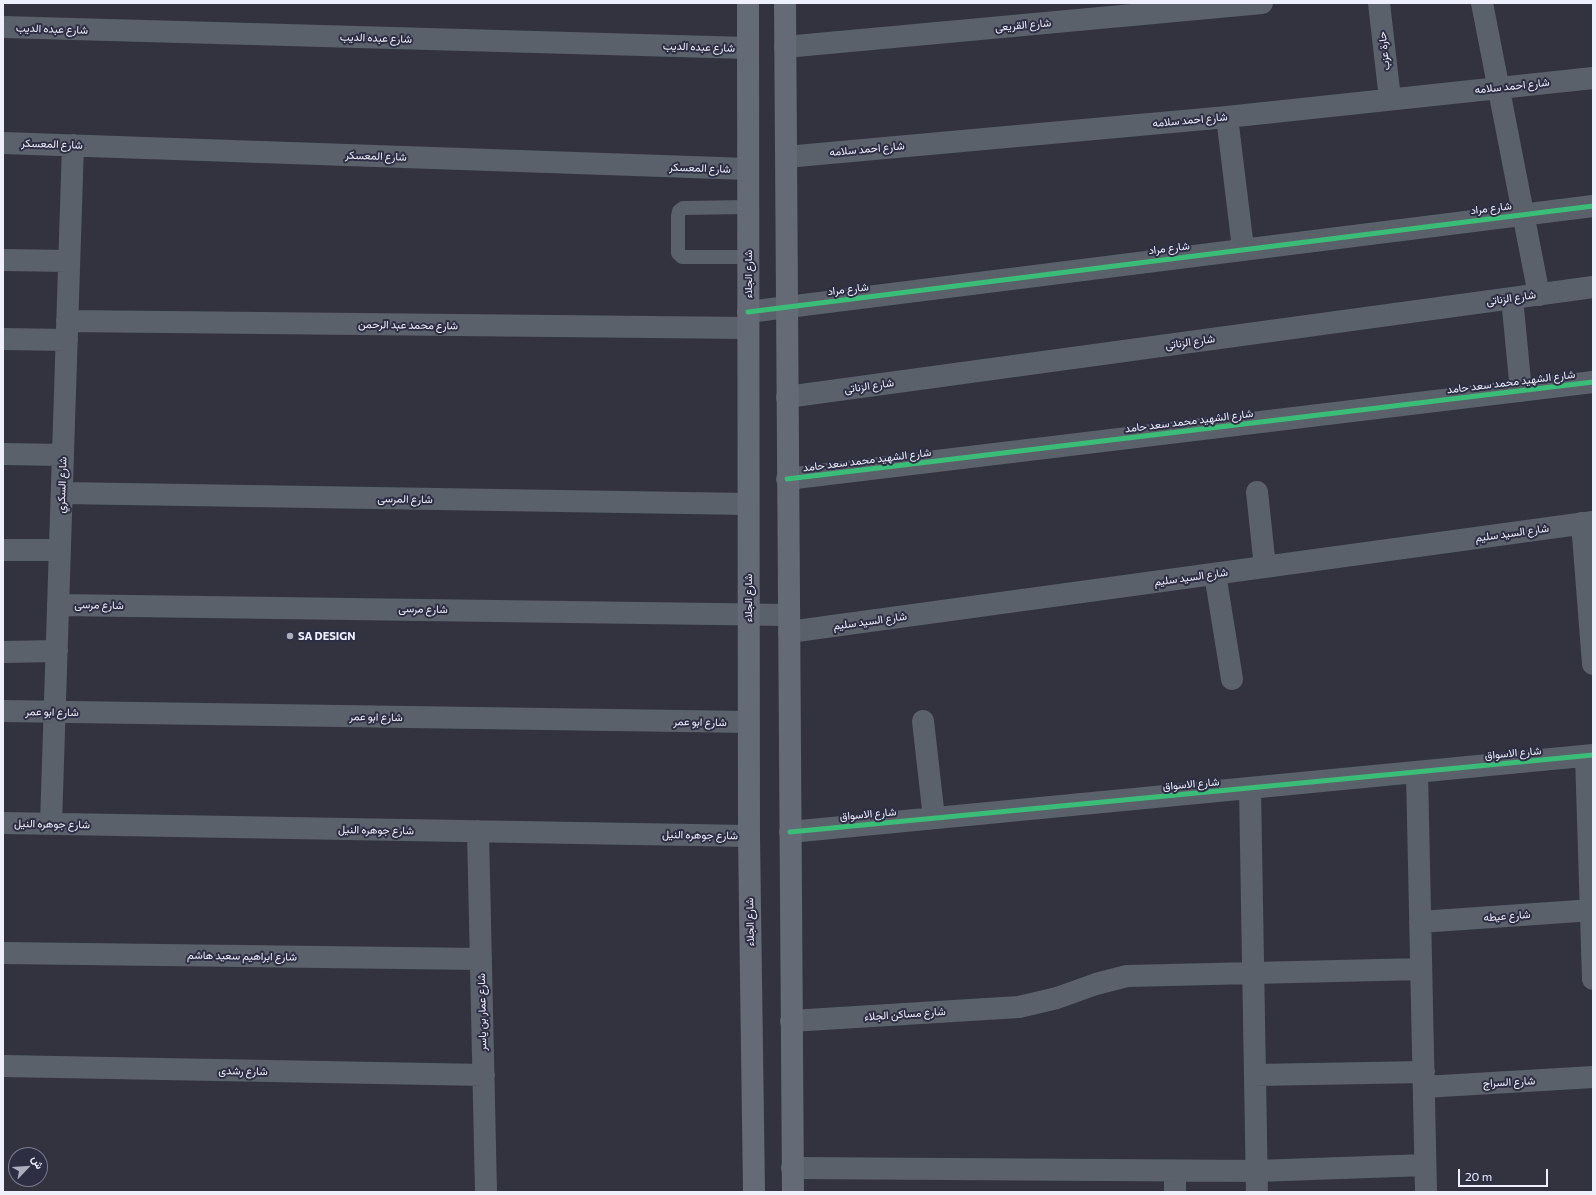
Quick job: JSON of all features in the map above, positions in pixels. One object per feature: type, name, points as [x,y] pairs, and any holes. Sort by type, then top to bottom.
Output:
[{"type":"main road","name":"شارع الجلاء","points":[[748,3],[748,722],[754,1192]]},
{"type":"main road","points":[[785,3],[792,1192]]},
{"type":"street","name":"شارع القريعى","points":[[785,47],[1262,3]]},
{"type":"street","name":"حارة عزب","points":[[1379,3],[1390,99]]},
{"type":"street","points":[[1482,3],[1539,295]]},
{"type":"street","name":"شارع عبده الديب","points":[[3,27],[748,48]]},
{"type":"street","name":"شارع احمد سلامه","points":[[786,157],[1227,117],[1593,78]]},
{"type":"street","points":[[1227,117],[1243,248]]},
{"type":"street","name":"شارع المعسكر","points":[[3,143],[748,169]]},
{"type":"street","name":"شارع السكري","points":[[51,824],[72,145]]},
{"type":"street","name":"شارع مراد","points":[[748,320],[786,307],[1243,248],[1593,206]]},
{"type":"street","points":[[3,260],[69,261]]},
{"type":"street","name":"شارع الزناتى","points":[[787,397],[1593,287]]},
{"type":"street","points":[[1512,298],[1521,391]]},
{"type":"street","name":"شارع محمد عبد الرحمن","points":[[3,339],[67,331],[748,320]]},
{"type":"street","name":"شارع الشهيد محمد سعد حامد","points":[[787,479],[1593,382]]},
{"type":"street","points":[[3,454],[63,455]]},
{"type":"street","points":[[1257,492],[1265,567]]},
{"type":"street","name":"شارع المرسى","points":[[62,493],[748,504]]},
{"type":"street","points":[[1587,522],[1593,664]]},
{"type":"street","name":"شارع السيد سليم","points":[[789,623],[1215,574],[1587,522]]},
{"type":"street","points":[[3,550],[60,550]]},
{"type":"street","points":[[1215,574],[1232,679]]},
{"type":"street","name":"شارع مرسى","points":[[58,604],[748,614],[789,623]]},
{"type":"street","points":[[3,652],[57,652]]},
{"type":"street","name":"شارع ابو عمر","points":[[3,711],[748,722]]},
{"type":"street","points":[[923,721],[934,818]]},
{"type":"street","points":[[1590,755],[1593,979]]},
{"type":"street","name":"شارع الاسواق","points":[[790,832],[1590,755]]},
{"type":"street","points":[[1417,772],[1426,1192]]},
{"type":"street","points":[[1250,788],[1257,1182]]},
{"type":"street","name":"شارع جوهره النيل","points":[[3,823],[749,836]]},
{"type":"street","name":"شارع عمار بن ياسر","points":[[478,832],[486,1192]]},
{"type":"street","name":"شارع عيطه","points":[[1420,922],[1592,910]]},
{"type":"street","name":"شارع ابراهيم سعيد هاشم","points":[[3,953],[481,959]]},
{"type":"street","name":"شارع مساكن الجلاء","points":[[791,1021],[1019,1007],[1057,998],[1096,984],[1127,976],[1421,969]]},
{"type":"street","name":"شارع رشدى","points":[[3,1066],[484,1075]]},
{"type":"street","name":"شارع السراج","points":[[1255,1075],[1424,1079],[1593,1077]]},
{"type":"street","points":[[792,1168],[1175,1171],[1257,1182],[1426,1165]]},
{"type":"street","points":[[1175,1171],[1175,1192]]},
{"type":"lane","points":[[748,207],[683,208],[679,211],[678,216],[678,253],[682,256],[748,256]]},
{"type":"cycle path","points":[[748,312],[1593,206]]},
{"type":"cycle path","points":[[787,479],[1593,382]]},
{"type":"cycle path","points":[[790,832],[1593,755]]},
{"type":"place","name":"SA DESIGN","points":[[290,636]]}]
